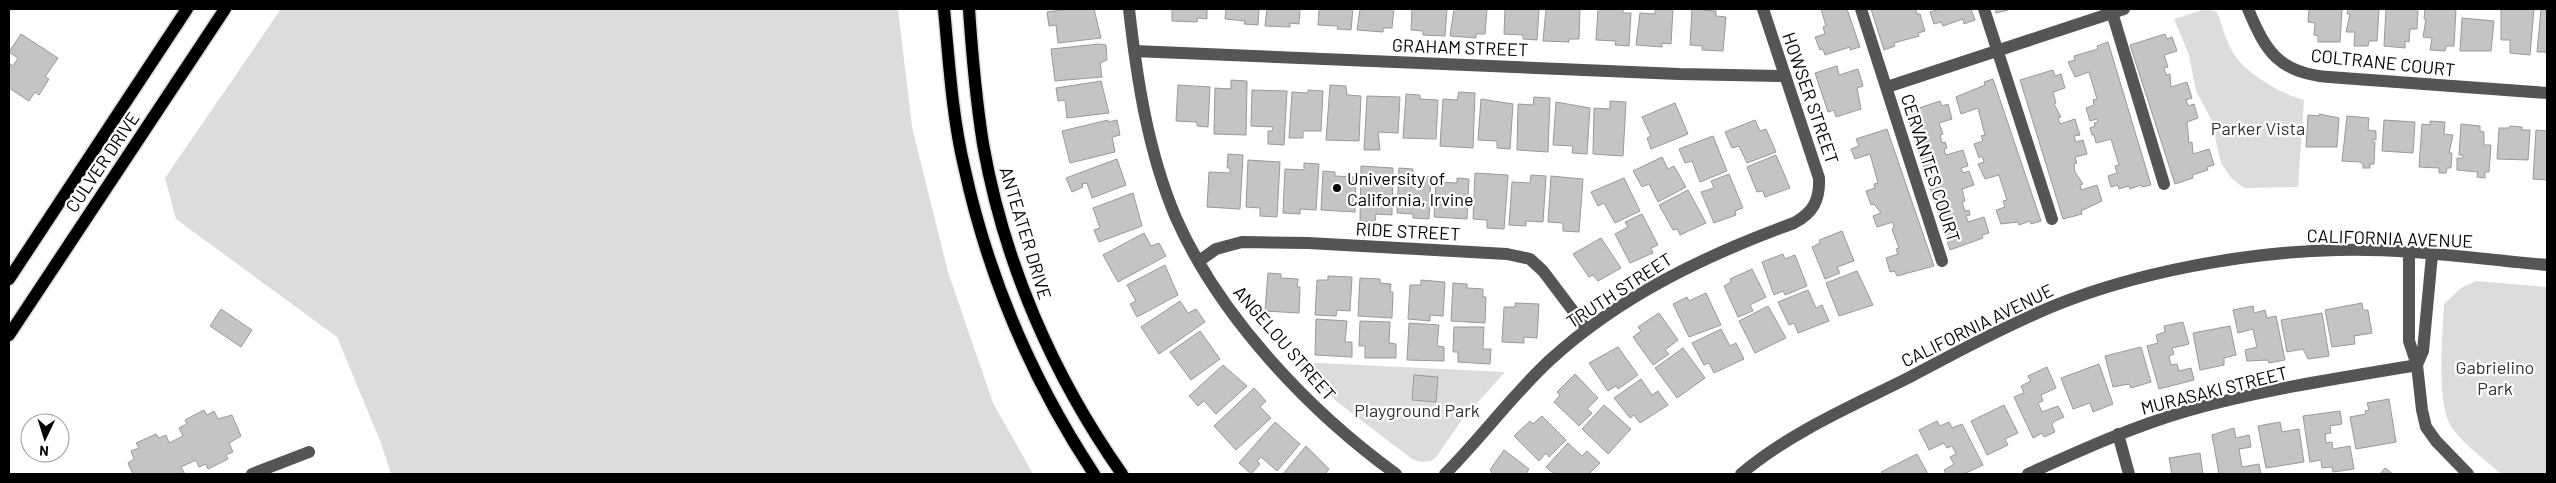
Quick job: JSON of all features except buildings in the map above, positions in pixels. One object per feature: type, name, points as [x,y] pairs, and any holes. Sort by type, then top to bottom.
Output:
[{"type":"main road","name":"CULVER DRIVE","points":[[9,279],[188,9]]},
{"type":"main road","name":"CULVER DRIVE","points":[[9,335],[225,9]]},
{"type":"main road","points":[[944,9],[952,95],[963,165],[980,233],[1009,317],[1051,405],[1094,474]]},
{"type":"main road","name":"ANTEATER DRIVE","points":[[969,9],[974,77],[984,147],[1010,250],[1032,312],[1058,370],[1084,417],[1122,474]]},
{"type":"street","name":"ANGELOU STREET","points":[[1129,9],[1134,50],[1151,145],[1176,219],[1199,260],[1220,296],[1295,384],[1324,414],[1396,474]]},
{"type":"street","name":"HOWSER STREET","points":[[1763,9],[1819,178],[1817,199]]},
{"type":"street","name":"CERVANTES COURT","points":[[1861,9],[1942,261]]},
{"type":"street","points":[[1984,9],[2052,219]]},
{"type":"street","name":"COLTRANE COURT","points":[[2248,9],[2262,42],[2272,53],[2291,68],[2310,74],[2547,93]]},
{"type":"street","name":"CERVANTES COURT","points":[[1887,87],[2116,10],[2164,184]]},
{"type":"street","name":"GRAHAM STREET","points":[[1134,50],[1679,74],[1784,76]]},
{"type":"street","name":"TRUTH STREET","points":[[1445,474],[1505,405],[1549,361],[1586,328],[1680,270],[1807,216],[1817,199]]},
{"type":"street","name":"RIDE STREET","points":[[1199,260],[1216,249],[1242,242],[1308,243],[1507,254],[1530,259],[1543,271],[1586,328]]},
{"type":"street","name":"CALIFORNIA AVENUE","points":[[1741,474],[1752,464],[1819,424],[1995,333],[2053,306],[2104,289],[2218,262],[2278,254],[2339,250],[2432,255],[2547,265]]},
{"type":"street","points":[[2410,254],[2409,341],[2417,365],[2418,392],[2426,426],[2436,441],[2468,474]]},
{"type":"street","points":[[2417,365],[2423,351],[2432,255]]},
{"type":"street","name":"MURASAKI STREET","points":[[2028,474],[2118,434],[2210,405],[2286,388],[2417,365]]},
{"type":"street","points":[[2118,434],[2129,474]]},
{"type":"street","points":[[252,474],[309,452]]},
{"type":"green space","points":[[281,9],[898,9],[912,127],[948,272],[993,403],[1033,474],[391,474],[381,443],[337,337],[176,219],[165,178]]},
{"type":"green space","name":"Parker Vista","points":[[2206,9],[2217,12],[2229,45],[2236,58],[2244,66],[2263,81],[2284,93],[2304,100],[2298,187],[2244,188],[2231,178],[2221,163],[2211,119],[2196,91],[2189,55],[2174,19]]},
{"type":"green space","name":"Gabrielino Park","points":[[2476,281],[2547,287],[2547,474],[2501,474],[2463,441],[2447,418],[2441,369],[2444,304],[2461,288]]},
{"type":"green space","name":"Playground Park","points":[[1298,362],[1505,372],[1461,421],[1437,456],[1431,461],[1421,462],[1412,459],[1336,401]]},
{"type":"place","name":"University of California, Irvine","points":[[1337,188]]}]
